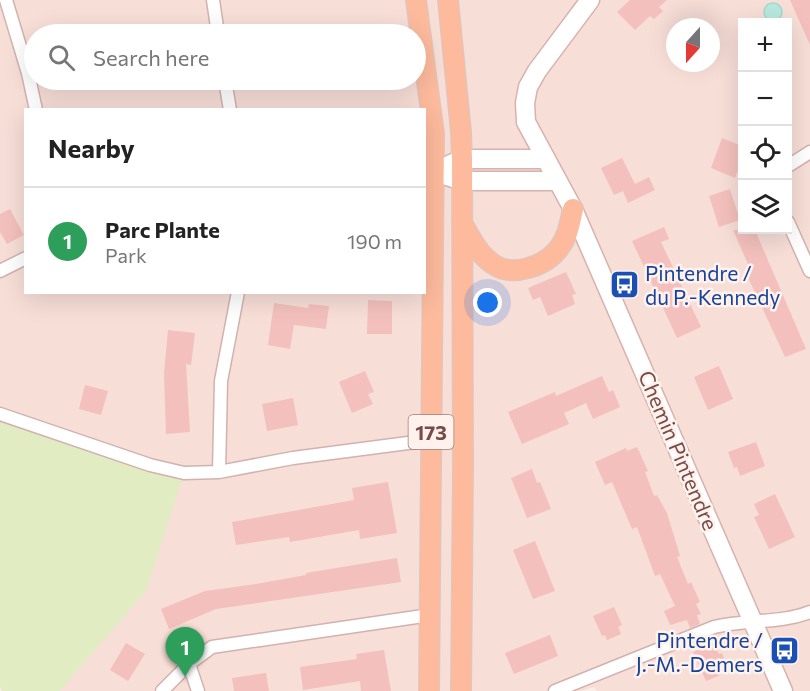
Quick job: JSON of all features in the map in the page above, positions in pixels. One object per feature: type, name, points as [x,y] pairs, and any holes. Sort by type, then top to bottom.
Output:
[{"type":"main road","name":"173","points":[[416,0],[419,24]]},
{"type":"main road","name":"173","points":[[448,0],[462,159],[464,467],[461,691]]},
{"type":"main road","name":"173","points":[[426,74],[434,134],[430,172],[429,691]]},
{"type":"main road","points":[[461,222],[477,249],[486,259],[503,269],[514,270],[530,268],[547,260],[559,249],[569,229],[573,209]]},
{"type":"street","points":[[6,0],[24,60]]},
{"type":"street","points":[[213,0],[217,24]]},
{"type":"street","points":[[573,209],[526,122],[525,103],[528,87],[537,71],[590,0]]},
{"type":"street","points":[[32,90],[36,108]]},
{"type":"street","points":[[227,90],[230,108]]},
{"type":"street","points":[[792,163],[810,152]]},
{"type":"street","points":[[430,172],[462,159],[545,159]]},
{"type":"street","points":[[430,172],[462,181],[558,181]]},
{"type":"street","name":"Chemin Pintendre","points":[[573,209],[783,691]]},
{"type":"street","points":[[792,231],[810,272]]},
{"type":"street","points":[[0,271],[24,259]]},
{"type":"street","points":[[219,472],[221,381],[238,294]]},
{"type":"street","points":[[0,414],[150,465],[184,473],[219,472],[293,459],[431,440]]},
{"type":"street","points":[[555,691],[714,627],[736,621],[778,620],[810,612]]},
{"type":"street","points":[[162,691],[189,664],[212,647],[430,615]]},
{"type":"street","points":[[189,664],[198,691]]},
{"type":"shaded area","points":[[0,0],[810,0],[810,691],[597,691],[594,687],[581,691],[2,691],[0,686]]},
{"type":"green space","points":[[0,414],[184,473],[146,591],[60,691],[2,691],[0,686]]},
{"type":"water","points":[[773,3],[781,9],[779,18],[767,18],[764,12],[767,6]]},
{"type":"building","points":[[630,0],[667,0],[659,7],[663,11],[654,19],[650,16],[635,30],[617,12]]},
{"type":"building","points":[[790,0],[810,0],[810,45]]},
{"type":"building","points":[[722,138],[738,144],[738,170],[735,178],[711,168]]},
{"type":"building","points":[[622,158],[635,184],[649,177],[655,190],[628,203],[623,191],[614,195],[601,168]]},
{"type":"building","points":[[730,189],[738,221],[719,227],[709,196]]},
{"type":"building","points":[[10,209],[24,235],[7,244],[0,232],[0,214]]},
{"type":"building","points":[[664,227],[669,239],[661,242],[701,327],[677,338],[632,241]]},
{"type":"building","points":[[733,230],[738,230],[738,234],[757,234],[806,349],[785,357],[746,273],[751,271]]},
{"type":"building","points":[[566,272],[576,294],[572,295],[575,304],[548,316],[540,297],[533,300],[528,288]]},
{"type":"building","points":[[368,300],[392,301],[392,334],[367,334]]},
{"type":"building","points":[[274,303],[308,308],[309,304],[329,306],[326,329],[294,325],[290,349],[268,345]]},
{"type":"building","points":[[168,330],[195,333],[191,365],[186,364],[190,432],[166,434],[164,373]]},
{"type":"building","points":[[719,366],[733,399],[708,410],[694,377]]},
{"type":"building","points":[[365,371],[374,392],[368,394],[373,404],[352,413],[339,382]]},
{"type":"building","points":[[602,376],[609,392],[613,390],[620,407],[593,419],[586,403],[564,413],[569,424],[522,444],[508,412],[555,392],[556,396]]},
{"type":"building","points":[[85,385],[108,391],[101,415],[79,409]]},
{"type":"building","points":[[293,398],[298,425],[267,431],[262,404]]},
{"type":"building","points":[[756,442],[765,466],[740,476],[728,452]]},
{"type":"building","points":[[637,447],[648,471],[645,472],[654,496],[657,495],[667,513],[680,556],[677,557],[688,584],[691,582],[700,602],[696,604],[701,614],[697,615],[700,624],[690,628],[687,620],[670,625],[664,611],[675,606],[660,574],[655,576],[637,527],[632,529],[612,482],[605,485],[595,462],[626,448],[627,451]]},
{"type":"building","points":[[532,469],[551,509],[527,518],[511,478]]},
{"type":"building","points":[[388,482],[397,533],[360,539],[359,530],[290,542],[289,537],[236,545],[232,522],[354,500],[352,488]]},
{"type":"building","points":[[775,494],[795,537],[769,549],[754,517],[759,515],[754,504]]},
{"type":"building","points":[[535,541],[555,591],[533,599],[513,550]]},
{"type":"building","points":[[397,558],[401,582],[216,609],[169,629],[161,609],[205,591]]},
{"type":"building","points":[[614,607],[622,625],[618,627],[621,634],[607,640],[605,635],[602,636],[593,616]]},
{"type":"building","points":[[550,635],[558,656],[514,674],[505,653]]},
{"type":"building","points":[[126,643],[145,654],[128,681],[110,670]]},
{"type":"building","points":[[714,643],[719,654],[722,653],[727,665],[717,669],[720,675],[706,681],[693,652]]},
{"type":"building","points":[[384,650],[391,691],[361,691],[360,681],[303,690],[300,667],[357,659],[356,654]]},
{"type":"building","points":[[266,673],[269,691],[234,691],[232,678]]},
{"type":"place","name":"Pintendre / du P.-Kennedy","points":[[624,284]]},
{"type":"place","name":"Pintendre / J.-M.-Demers","points":[[784,651]]},
{"type":"place","name":"Parc Plante","points":[[185,677]]}]
